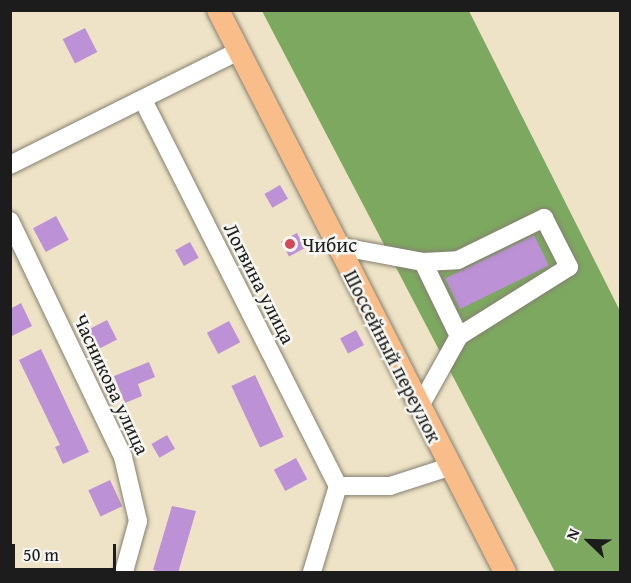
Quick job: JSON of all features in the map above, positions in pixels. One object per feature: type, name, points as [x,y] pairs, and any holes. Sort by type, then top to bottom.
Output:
[{"type":"main road","name":"Шоссейный переулок","points":[[218,10],[505,573]]},
{"type":"street","points":[[10,165],[239,51]]},
{"type":"street","name":"Логвина улица","points":[[143,100],[338,486]]},
{"type":"street","points":[[337,246],[423,262],[458,260],[544,218],[569,267],[459,336],[419,408]]},
{"type":"street","name":"Часникова улица","points":[[10,221],[123,457],[138,521],[124,573]]},
{"type":"street","points":[[423,262],[459,336]]},
{"type":"street","points":[[312,573],[338,486],[390,486],[449,467]]},
{"type":"green space","points":[[262,11],[469,11],[620,311],[620,572],[555,572]]},
{"type":"building","points":[[85,28],[97,52],[75,63],[63,39]]},
{"type":"building","points":[[280,185],[288,199],[272,208],[264,194]]},
{"type":"building","points":[[56,216],[69,240],[46,252],[33,228]]},
{"type":"building","points":[[297,233],[305,248],[289,256],[281,241]]},
{"type":"building","points":[[534,235],[549,266],[460,309],[445,278]]},
{"type":"building","points":[[190,242],[199,258],[184,266],[175,250]]},
{"type":"building","points":[[21,303],[32,326],[10,337],[10,309]]},
{"type":"building","points":[[107,320],[117,340],[96,350],[86,331]]},
{"type":"building","points":[[229,321],[240,342],[218,354],[207,333]]},
{"type":"building","points":[[356,330],[364,345],[348,353],[340,338]]},
{"type":"building","points":[[41,349],[89,452],[63,464],[55,447],[60,445],[19,360]]},
{"type":"building","points":[[149,362],[155,377],[138,384],[142,396],[125,403],[114,376]]},
{"type":"building","points":[[255,375],[284,437],[260,448],[231,386]]},
{"type":"building","points":[[167,435],[175,449],[159,458],[151,444]]},
{"type":"building","points":[[296,458],[307,479],[285,491],[274,470]]},
{"type":"building","points":[[110,480],[122,506],[101,516],[88,490]]},
{"type":"building","points":[[172,506],[196,511],[178,573],[165,573],[153,570]]},
{"type":"place","name":"Чибис","points":[[290,244]]}]
